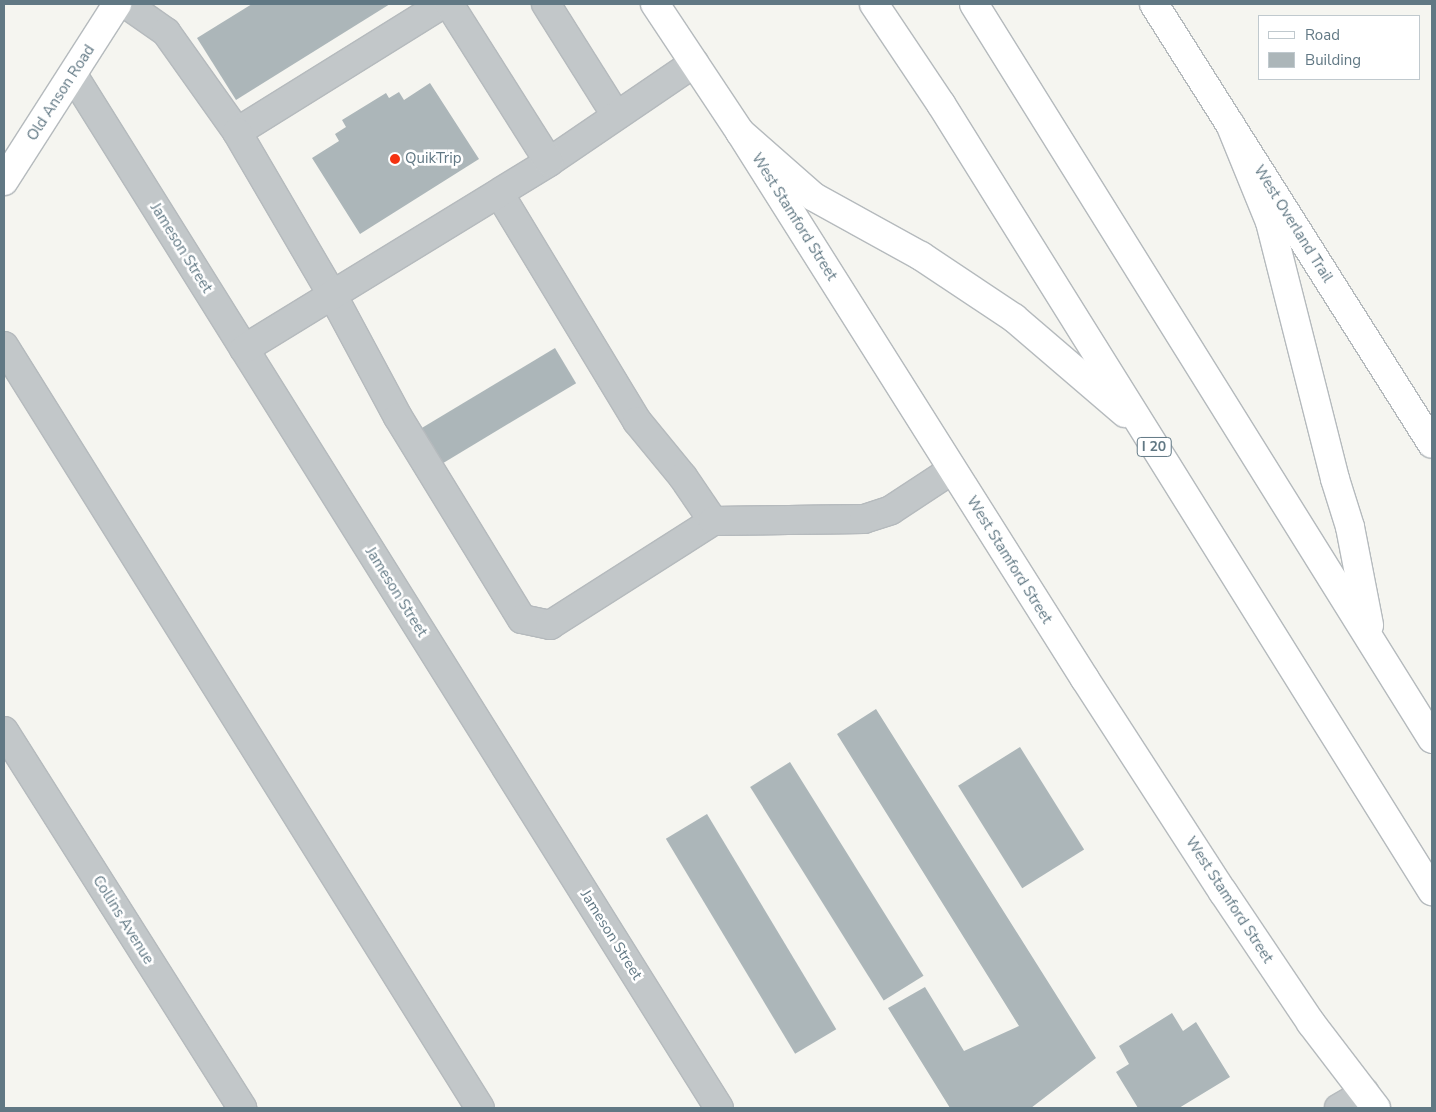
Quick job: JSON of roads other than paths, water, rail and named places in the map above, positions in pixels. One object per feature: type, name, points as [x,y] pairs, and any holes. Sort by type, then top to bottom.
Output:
[{"type":"main road","name":"Old Anson Road","points":[[4,181],[73,76],[117,4]]},
{"type":"main road","name":"West Stamford Street","points":[[654,4],[740,132],[952,470],[1223,892],[1311,1023],[1370,1101]]},
{"type":"main road","name":"I 20","points":[[874,4],[941,104],[1432,891]]},
{"type":"main road","points":[[974,4],[1432,739]]},
{"type":"main road","name":"West Overland Trail","points":[[1154,4],[1432,444]]},
{"type":"main road","points":[[1230,124],[1275,241],[1335,479],[1350,527],[1372,642]]},
{"type":"main road","points":[[740,132],[814,197],[921,256],[1014,318],[1142,427]]},
{"type":"street","points":[[126,4],[166,32],[236,132],[333,296],[398,417],[522,619],[550,626],[713,521],[864,519],[891,510],[952,470]]},
{"type":"street","points":[[236,132],[443,4]]},
{"type":"street","points":[[449,4],[549,162]]},
{"type":"street","points":[[546,4],[616,115]]},
{"type":"street","points":[[244,349],[549,162],[694,63]]},
{"type":"street","name":"Jameson Street","points":[[73,76],[719,1108]]},
{"type":"street","points":[[499,193],[637,421],[683,477],[713,521]]},
{"type":"street","points":[[4,346],[480,1108]]},
{"type":"street","name":"Collins Avenue","points":[[4,731],[242,1108]]},
{"type":"street","points":[[1339,1108],[1370,1101]]},
{"type":"place","name":"QuikTrip","points":[[395,159]]}]
